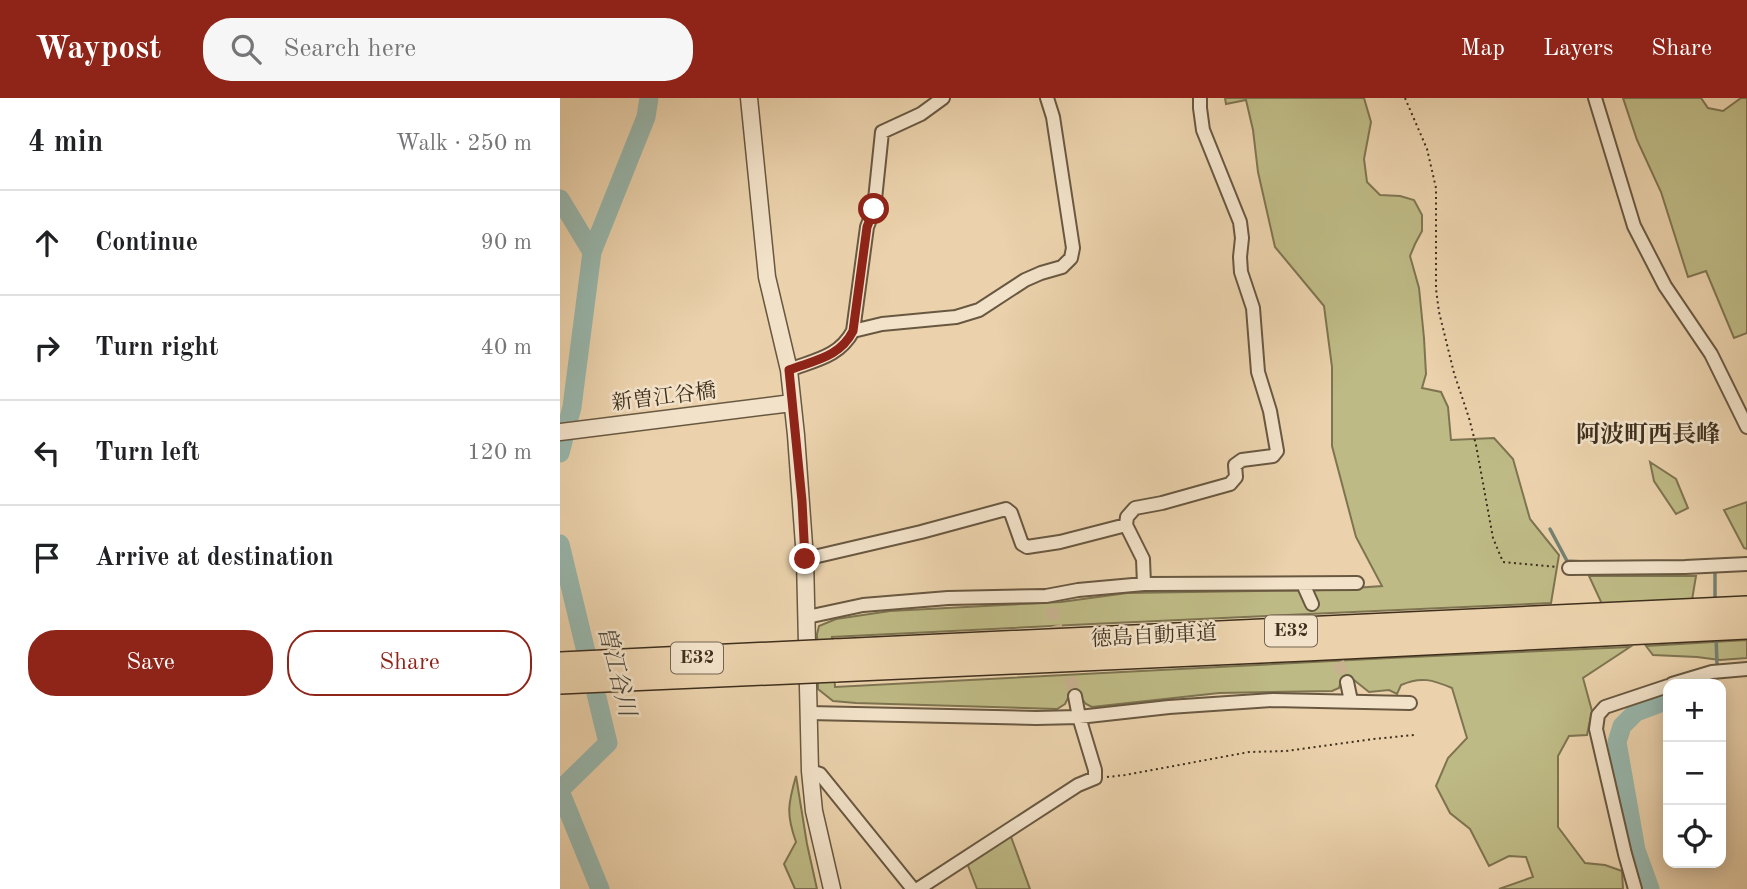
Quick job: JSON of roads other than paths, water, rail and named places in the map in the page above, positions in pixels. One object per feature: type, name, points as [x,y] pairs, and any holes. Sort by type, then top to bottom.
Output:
[{"type":"highway","name":"徳島自動車道","points":[[560,682],[835,661],[1747,608]]},
{"type":"highway","name":"徳島自動車道","points":[[560,664],[835,661],[1292,650],[1747,627]]},
{"type":"street","points":[[749,98],[767,277],[789,370],[805,559],[810,771],[814,811],[832,889]]},
{"type":"street","points":[[789,370],[833,354],[846,344],[853,331],[867,227],[874,209],[882,132],[921,114],[943,98]]},
{"type":"street","points":[[853,331],[882,324],[969,314],[1025,280],[1062,267],[1071,258],[1073,248],[1047,98]]},
{"type":"street","points":[[1144,584],[1143,559],[1126,525],[1127,517],[1135,508],[1230,484],[1236,477],[1235,465],[1242,460],[1273,456],[1277,451],[1258,372],[1253,308],[1241,272],[1240,222],[1203,130],[1200,98]]},
{"type":"street","points":[[1595,98],[1634,226],[1665,286],[1711,354],[1747,427]]},
{"type":"street","name":"新曽江谷橋","points":[[560,432],[792,403]]},
{"type":"street","points":[[805,559],[1006,509],[1011,513],[1022,544],[1027,547],[1060,542],[1126,525]]},
{"type":"street","points":[[1569,568],[1747,565]]},
{"type":"street","points":[[807,617],[863,605],[948,598],[1048,602],[1078,590],[1144,584],[1357,583]]},
{"type":"street","points":[[1303,584],[1312,604]]},
{"type":"street","points":[[1691,679],[1712,673],[1747,669]]},
{"type":"street","points":[[1348,682],[1351,701]]},
{"type":"street","points":[[1635,889],[1596,729],[1598,715],[1605,707],[1663,687]]},
{"type":"street","points":[[810,771],[820,774],[916,889],[1078,785],[1096,778],[1075,696]]},
{"type":"street","points":[[809,713],[1023,718],[1079,717],[1272,700],[1410,703]]},
{"type":"waterway","name":"曽江谷川","points":[[560,453],[572,407],[592,252],[646,117],[649,98]]},
{"type":"waterway","points":[[560,199],[592,252]]},
{"type":"waterway","points":[[1550,529],[1567,561],[1585,562]]},
{"type":"waterway","name":"曽江谷川","points":[[560,544],[608,743],[560,790]]},
{"type":"waterway","points":[[1715,572],[1715,600]]},
{"type":"waterway","points":[[1716,636],[1717,664]]},
{"type":"waterway","points":[[1650,889],[1636,850],[1617,742],[1622,726],[1636,712],[1663,702]]},
{"type":"waterway","name":"曽江谷川","points":[[560,791],[600,889]]},
{"type":"tunnel","points":[[1051,608],[1075,696]]},
{"type":"tunnel","points":[[1331,646],[1347,682]]},
{"type":"district","name":"阿波町西長峰","points":[[1648,436]]}]
